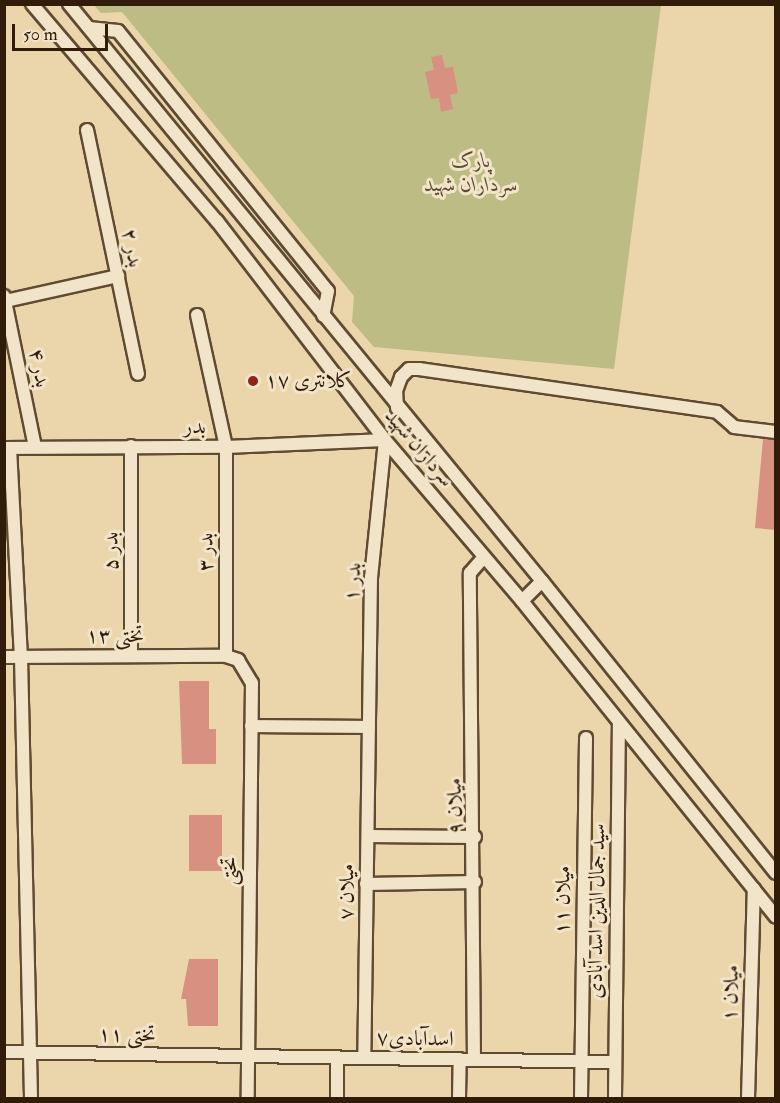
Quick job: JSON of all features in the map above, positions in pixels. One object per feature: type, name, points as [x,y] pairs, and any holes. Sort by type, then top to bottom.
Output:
[{"type":"street","name":"سرداران شهید","points":[[32,4],[217,221],[385,440],[522,601],[776,917]]},
{"type":"street","name":"سرداران شهید","points":[[69,4],[397,408],[542,581],[776,873]]},
{"type":"street","points":[[89,28],[118,31],[328,291],[323,316]]},
{"type":"street","name":"بدر ۲","points":[[87,130],[138,374]]},
{"type":"street","points":[[5,299],[118,276]]},
{"type":"street","name":"بدر ۴","points":[[5,299],[35,447]]},
{"type":"street","name":"بدر ۳","points":[[197,315],[226,447],[226,656]]},
{"type":"street","points":[[397,408],[396,391],[401,377],[409,369],[418,369],[717,411],[734,427],[776,432]]},
{"type":"street","name":"بدر","points":[[8,448],[226,447],[385,440]]},
{"type":"street","name":"بدر ۱","points":[[369,727],[371,577],[385,440]]},
{"type":"street","name":"بدر ۵","points":[[131,446],[131,655]]},
{"type":"street","points":[[8,448],[21,657],[32,1098]]},
{"type":"street","name":"میلان ۹","points":[[474,1060],[475,837],[470,573],[484,557]]},
{"type":"street","points":[[522,601],[542,581]]},
{"type":"street","name":"تختی ۱۳","points":[[4,657],[226,656]]},
{"type":"street","name":"تختی","points":[[226,656],[238,660],[252,683],[248,1098]]},
{"type":"street","name":"سید جمال الدین اسد آبادی","points":[[615,1098],[619,724]]},
{"type":"street","points":[[251,726],[369,727]]},
{"type":"street","name":"میلان ۷","points":[[364,1058],[369,727]]},
{"type":"street","name":"میلان ۱۱","points":[[580,1098],[586,738]]},
{"type":"street","points":[[368,836],[475,837]]},
{"type":"street","points":[[366,885],[475,882]]},
{"type":"street","name":"میلان ۱","points":[[748,1098],[754,889]]},
{"type":"street","name":"تختی ۱۱","points":[[4,1052],[248,1056]]},
{"type":"street","name":"اسدآبادی۷","points":[[248,1056],[581,1061]]},
{"type":"street","points":[[337,1058],[337,1098]]},
{"type":"street","points":[[459,1098],[460,1059]]},
{"type":"street","points":[[581,1061],[615,1062]]},
{"type":"green space","name":"پارک سرداران شهید","points":[[94,5],[661,5],[614,369],[374,347],[352,322],[354,296],[122,12],[101,13]]},
{"type":"building","points":[[442,55],[445,68],[453,67],[458,93],[450,95],[453,109],[441,112],[439,98],[431,99],[425,72],[434,70],[431,57]]},
{"type":"building","points":[[763,439],[776,440],[776,530],[755,528]]},
{"type":"building","points":[[179,681],[209,681],[209,729],[216,729],[216,764],[182,764]]},
{"type":"building","points":[[189,815],[222,815],[222,871],[189,871]]},
{"type":"building","points":[[189,959],[218,959],[218,1026],[188,1026],[186,999],[181,999]]},
{"type":"place","name":"کلانتری ۱۷","points":[[253,381]]}]
